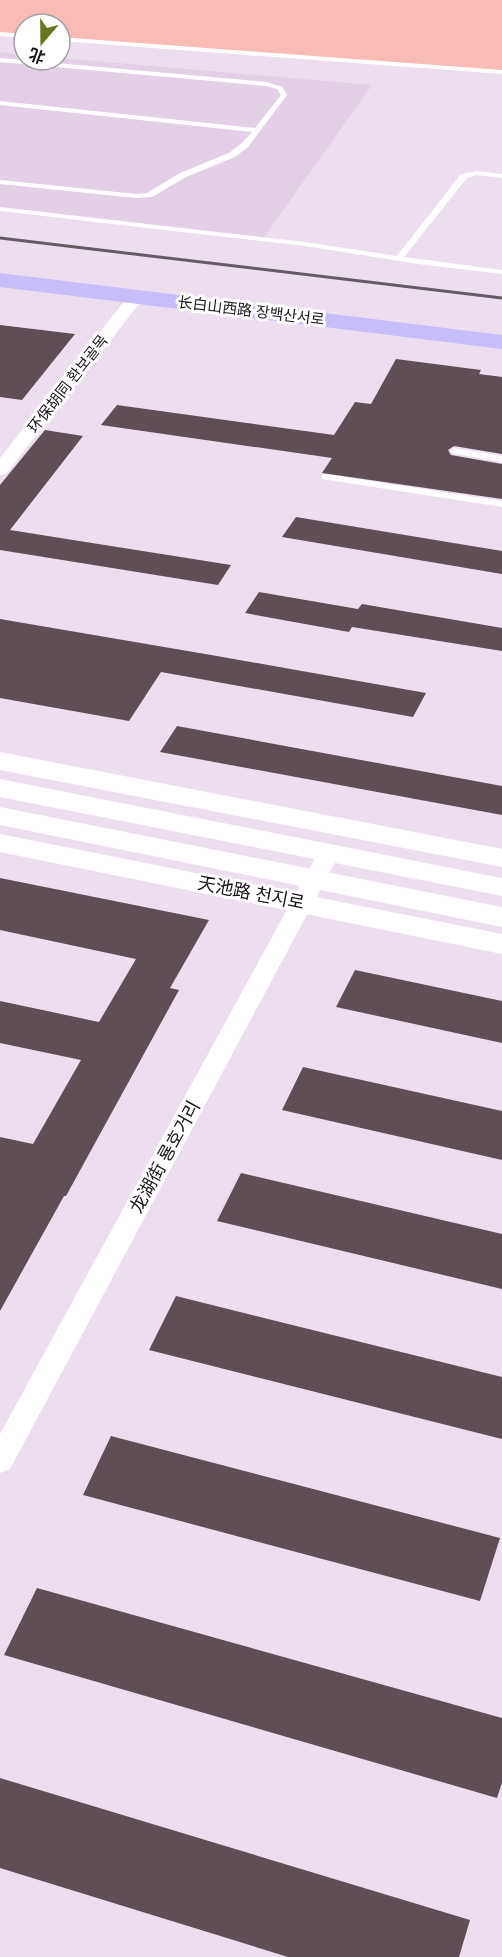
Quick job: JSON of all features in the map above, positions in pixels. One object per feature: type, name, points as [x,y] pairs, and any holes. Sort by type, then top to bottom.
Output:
[{"type":"main road","name":"长白山西路 장백산서로","points":[[0,264],[502,324]]},
{"type":"main road","name":"长白山西路 장백산서로","points":[[0,280],[502,342]]},
{"type":"street","name":"环保胡同 환보골목","points":[[0,470],[136,297]]},
{"type":"street","points":[[0,761],[502,858]]},
{"type":"street","name":"天池路 천지로","points":[[0,788],[316,879],[502,944]]},
{"type":"street","name":"天池路 천지로","points":[[0,816],[502,917]]},
{"type":"street","name":"天池路 천지로","points":[[0,843],[316,879],[502,887]]},
{"type":"street","name":"龙湖街 룡호거리","points":[[0,1461],[316,879]]},
{"type":"lane","points":[[72,40],[502,72]]},
{"type":"lane","points":[[0,60],[266,84],[280,88],[284,95],[245,145],[232,155],[183,175],[149,195],[136,196],[0,182]]},
{"type":"lane","points":[[0,104],[257,130]]},
{"type":"lane","points":[[399,259],[464,176],[476,173],[502,176]]},
{"type":"lane","points":[[0,209],[305,244],[502,272]]},
{"type":"lane","points":[[454,451],[502,459]]},
{"type":"lane","points":[[325,477],[502,504]]},
{"type":"shaded area","points":[[0,0],[502,0],[502,72],[72,39],[72,12],[12,12],[12,34],[0,33]]},
{"type":"shaded area","points":[[0,52],[12,54],[12,72],[72,72],[72,59],[372,85],[262,240],[0,208]]},
{"type":"building","points":[[0,325],[75,334],[22,400],[0,397]]},
{"type":"building","points":[[396,359],[481,370],[479,374],[502,377],[502,454],[454,446],[448,450],[451,455],[502,464],[502,499],[322,473],[332,458],[101,425],[117,405],[334,435],[355,402],[371,404]]},
{"type":"building","points":[[45,430],[83,436],[10,530],[231,565],[218,585],[0,550],[0,485]]},
{"type":"building","points":[[296,517],[502,551],[502,574],[282,537]]},
{"type":"building","points":[[259,592],[358,609],[362,604],[502,628],[502,651],[352,627],[349,632],[245,613]]},
{"type":"building","points":[[0,619],[426,693],[413,717],[161,672],[129,721],[0,698]]},
{"type":"building","points":[[177,726],[502,786],[502,815],[160,752]]},
{"type":"building","points":[[0,878],[209,920],[170,988],[179,990],[0,1311],[0,1137],[33,1144],[81,1060],[0,1043],[0,1001],[99,1022],[136,959],[0,930]]},
{"type":"building","points":[[355,970],[502,1001],[502,1043],[336,1007]]},
{"type":"building","points":[[303,1067],[502,1111],[502,1160],[282,1110]]},
{"type":"building","points":[[241,1173],[502,1234],[502,1289],[217,1221]]},
{"type":"building","points":[[176,1296],[502,1377],[502,1439],[149,1350]]},
{"type":"building","points":[[111,1436],[500,1538],[480,1601],[83,1495]]},
{"type":"building","points":[[37,1588],[502,1718],[502,1783],[497,1798],[4,1655]]},
{"type":"building","points":[[0,1778],[470,1920],[459,1957],[288,1957],[0,1868]]},
{"type":"railway","points":[[0,238],[502,298]]}]
